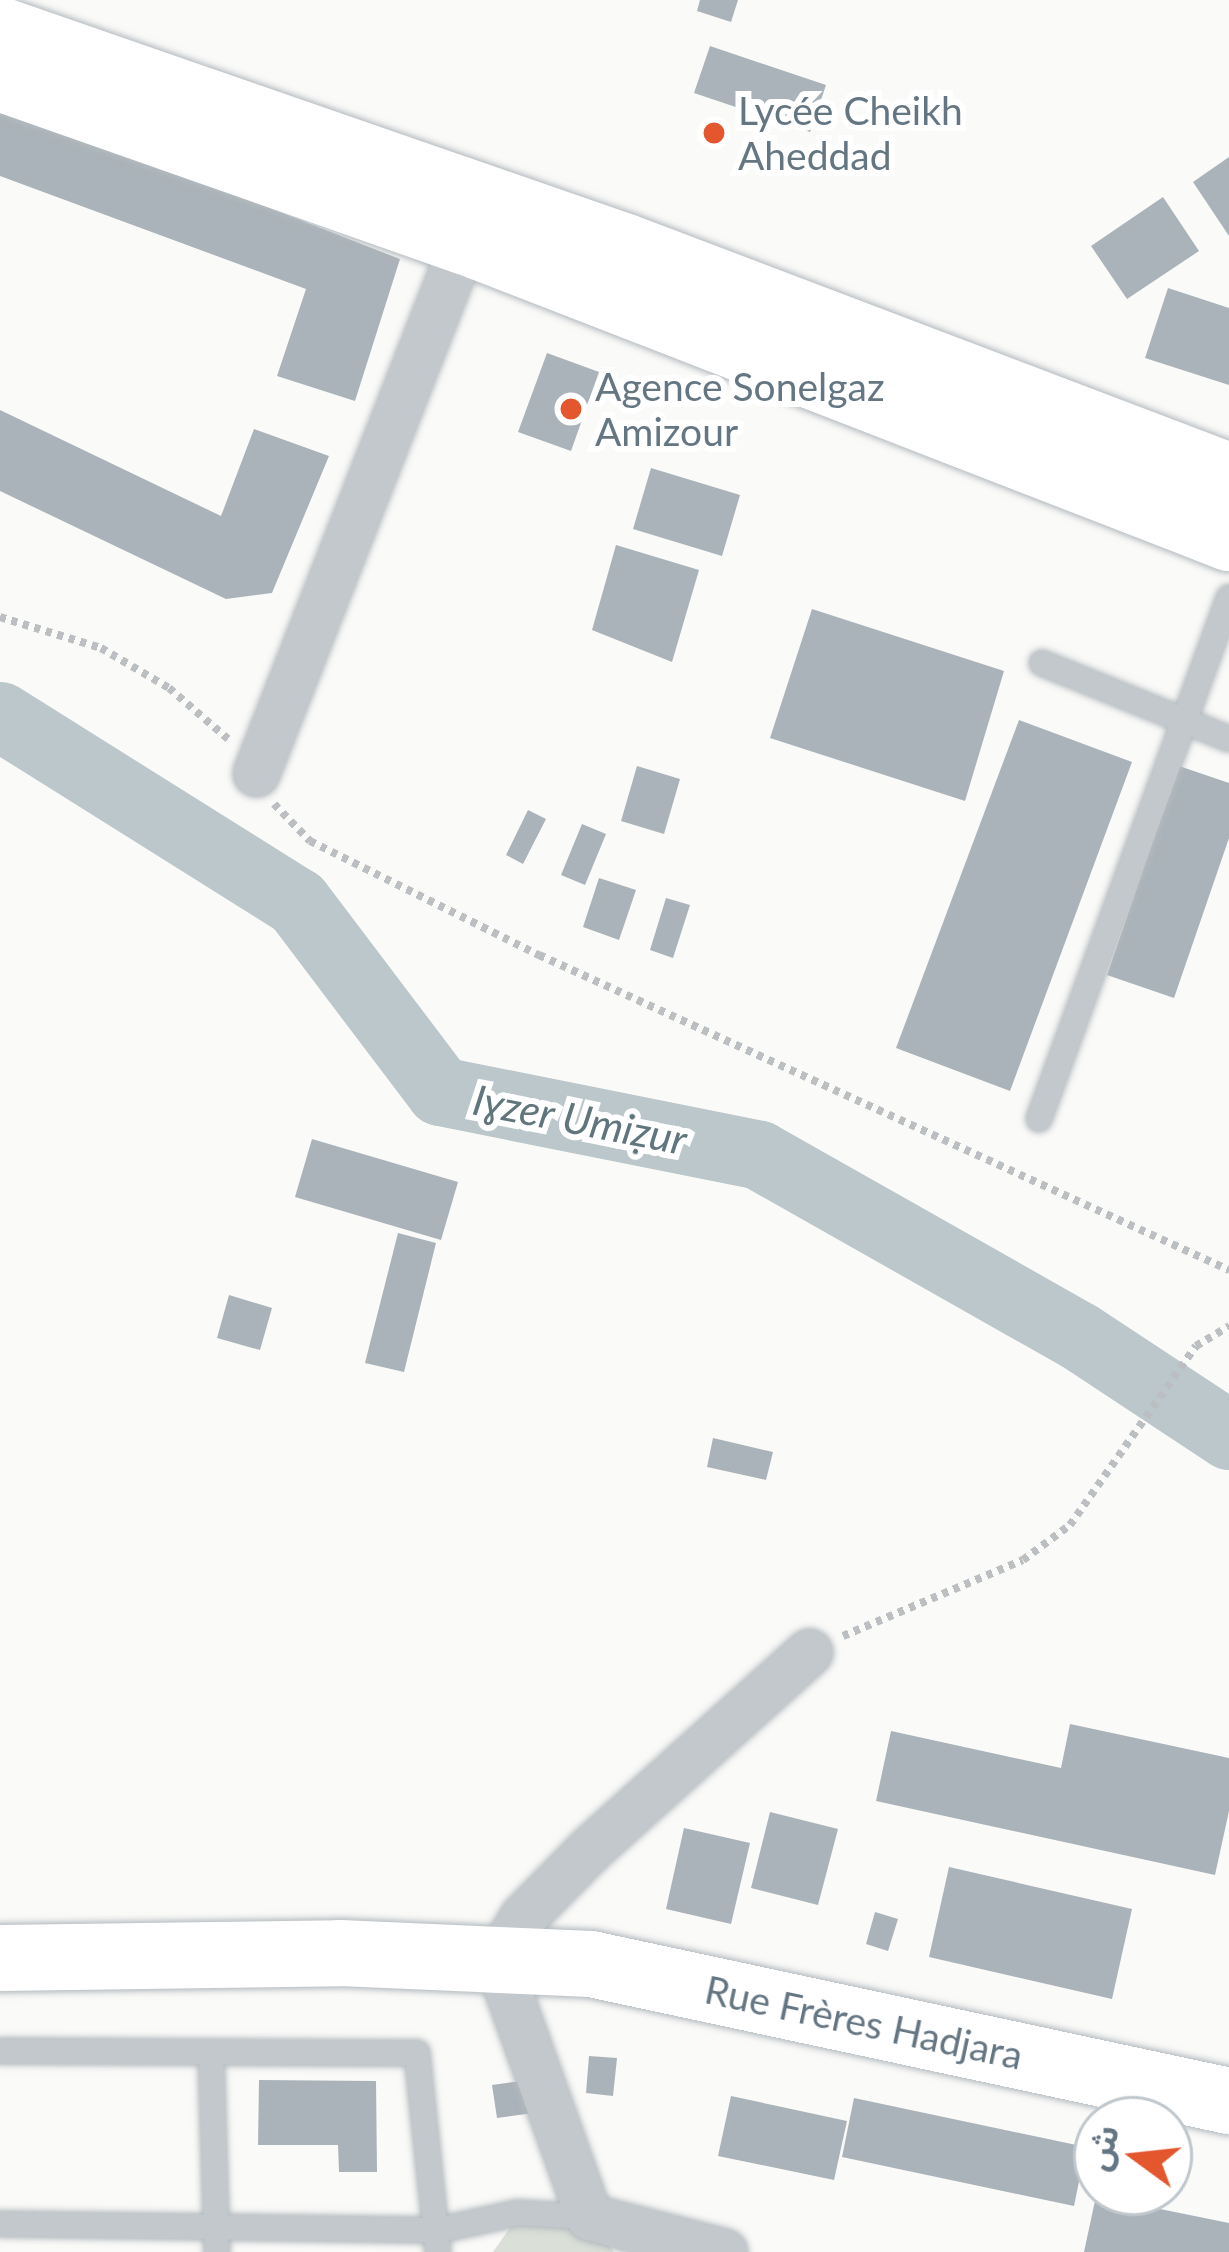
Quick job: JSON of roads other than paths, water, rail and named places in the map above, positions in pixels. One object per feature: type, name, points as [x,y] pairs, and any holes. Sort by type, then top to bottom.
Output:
[{"type":"main road","points":[[0,30],[626,247],[838,359],[1229,538]]},
{"type":"main road","points":[[0,78],[464,242],[1229,476]]},
{"type":"main road","name":"Rue Frères Hadjara","points":[[0,1958],[340,1953],[591,1964],[1229,2102]]},
{"type":"street","points":[[256,773],[464,242]]},
{"type":"street","points":[[724,2252],[602,2235],[497,1960],[523,1917],[589,1850],[809,1652]]},
{"type":"lane","points":[[1040,1119],[1229,598]]},
{"type":"lane","points":[[1042,663],[1229,739]]},
{"type":"lane","points":[[0,2051],[417,2054],[427,2186],[439,2241]]},
{"type":"lane","points":[[211,2052],[216,2240]]},
{"type":"lane","points":[[0,2224],[216,2240],[439,2241],[517,2212],[602,2235]]},
{"type":"waterway","name":"Iɣzer Umiẓur","points":[[0,716],[297,902],[440,1091],[759,1155],[1079,1336],[1229,1435]]},
{"type":"place","name":"Lycée Cheikh Aheddad","points":[[714,133]]},
{"type":"place","name":"Agence Sonelgaz Amizour","points":[[571,409]]}]
